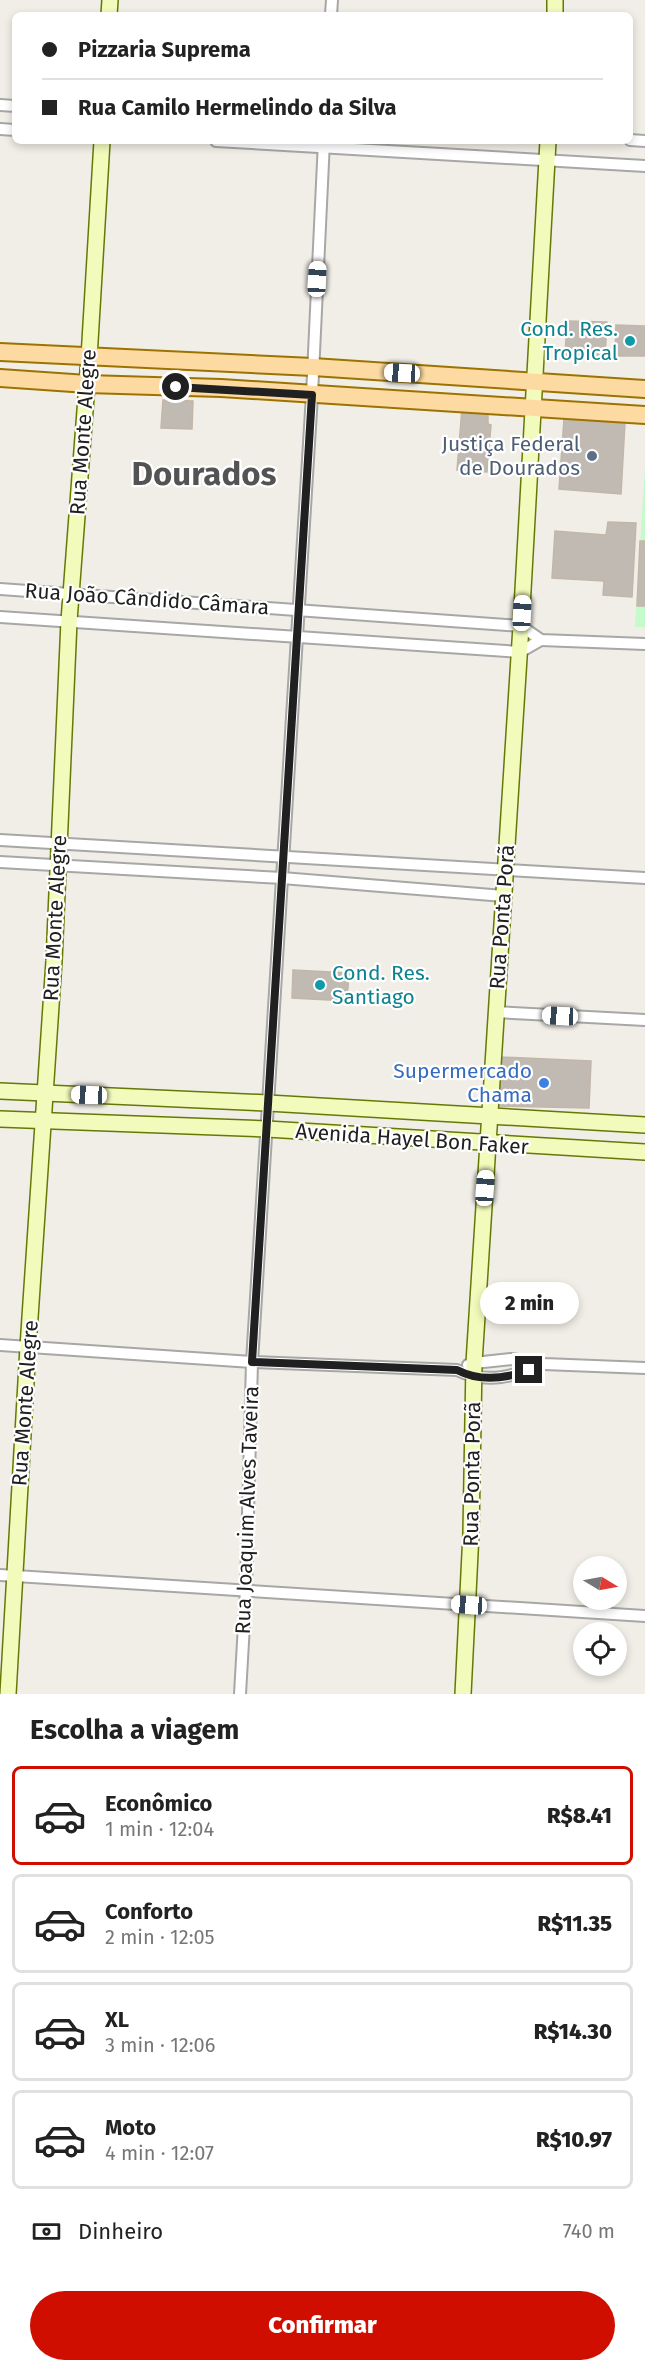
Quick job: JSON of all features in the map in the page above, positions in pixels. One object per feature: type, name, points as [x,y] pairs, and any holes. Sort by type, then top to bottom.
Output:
[{"type":"main road","points":[[0,352],[313,367],[645,389]]},
{"type":"main road","points":[[0,378],[87,384],[221,388],[645,414]]},
{"type":"street","name":"Rua Monte Alegre","points":[[8,1694],[7,1576],[28,1347],[45,1094],[59,866],[70,594],[89,358],[102,144]]},
{"type":"street","points":[[324,144],[548,162],[645,166]]},
{"type":"street","name":"Rua Joaquim Alves Taveira","points":[[240,1694],[246,1590],[252,1362],[312,395],[324,144]]},
{"type":"street","name":"Rua Ponta Porã","points":[[464,1694],[469,1605],[474,1370],[520,652],[548,144]]},
{"type":"street","name":"Rua João Cândido Câmara","points":[[0,589],[521,626]]},
{"type":"street","points":[[0,617],[520,652],[541,640],[645,644]]},
{"type":"street","points":[[521,626],[541,640]]},
{"type":"street","points":[[0,840],[645,878]]},
{"type":"street","points":[[0,862],[282,878],[504,896]]},
{"type":"street","points":[[496,1012],[645,1020]]},
{"type":"street","points":[[0,1091],[268,1103],[645,1125]]},
{"type":"street","name":"Avenida Hayel Bon Faker","points":[[0,1119],[267,1129],[645,1152]]},
{"type":"street","points":[[0,1345],[252,1362],[474,1370],[513,1376],[544,1364]]},
{"type":"street","points":[[474,1370],[511,1359],[544,1364],[645,1368]]},
{"type":"street","points":[[7,1576],[645,1616]]},
{"type":"green space","points":[[645,466],[645,627],[635,627]]},
{"type":"building","points":[[567,321],[607,322],[605,357],[565,356]]},
{"type":"building","name":"Cond. Res. Tropical","points":[[616,325],[645,326],[645,356],[615,356]]},
{"type":"building","points":[[163,400],[193,401],[192,429],[161,428]]},
{"type":"building","points":[[462,408],[488,410],[488,424],[491,425],[487,472],[457,470]]},
{"type":"building","name":"Justiça Federal de Dourados","points":[[564,419],[625,422],[621,494],[559,489]]},
{"type":"building","points":[[608,522],[636,523],[632,597],[603,595],[604,581],[552,578],[555,531],[606,535]]},
{"type":"building","points":[[640,541],[645,541],[645,606],[637,606]]},
{"type":"building","name":"Cond. Res. Santiago","points":[[293,970],[349,973],[347,1001],[292,998]]},
{"type":"building","name":"Supermercado Chama","points":[[501,1057],[591,1061],[589,1108],[497,1106]]},
{"type":"place","name":"Cond. Res. Tropical","points":[[630,341]]},
{"type":"place","name":"Justiça Federal de Dourados","points":[[592,456]]},
{"type":"place","name":"Cond. Res. Santiago","points":[[320,985]]},
{"type":"place","name":"Supermercado Chama","points":[[544,1083]]},
{"type":"district","name":"Dourados","points":[[204,473]]},
{"type":"route","points":[[176,387],[312,395],[252,1362],[457,1370],[473,1378],[513,1376],[529,1370]]}]
